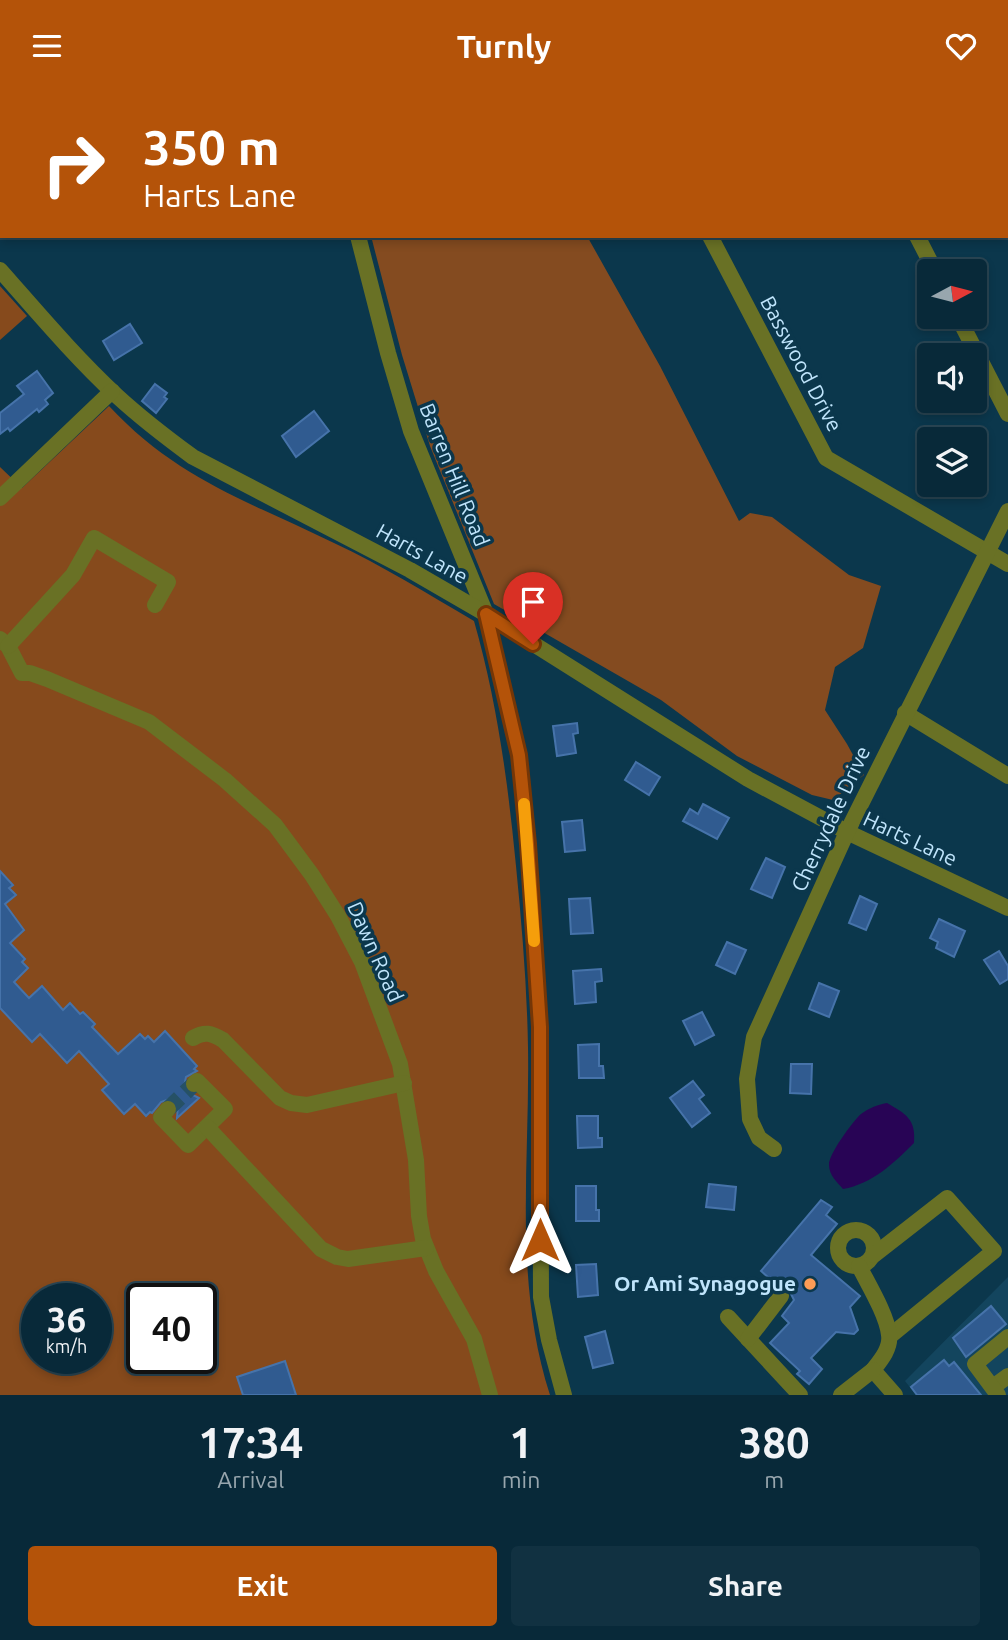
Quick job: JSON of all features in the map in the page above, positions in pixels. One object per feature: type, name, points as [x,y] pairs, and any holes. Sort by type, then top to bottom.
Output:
[{"type":"street","name":"Barren Hill Road","points":[[359,238],[411,431],[486,614],[519,755],[527,831],[540,1027],[541,1297],[549,1340],[565,1395]]},
{"type":"street","name":"Basswood Drive","points":[[711,238],[826,458],[1008,564]]},
{"type":"street","points":[[918,238],[929,259]]},
{"type":"street","name":"Harts Lane","points":[[0,270],[68,347],[112,391],[160,433],[193,457],[410,570],[486,614],[748,779],[847,832],[1008,908]]},
{"type":"street","points":[[964,329],[1008,414]]},
{"type":"street","points":[[0,498],[112,391]]},
{"type":"street","name":"Cherrydale Drive","points":[[775,1149],[759,1138],[750,1119],[747,1079],[754,1037],[847,832],[1008,511]]},
{"type":"street","points":[[4,642],[73,575],[94,538],[168,582],[155,605]]},
{"type":"street","name":"Dawn Road","points":[[4,642],[22,673],[30,673],[149,722],[225,780],[275,825],[312,875],[338,916],[362,962],[400,1064],[416,1160],[421,1228],[426,1248],[474,1339],[490,1395]]},
{"type":"street","points":[[905,712],[1008,776]]},
{"type":"street","points":[[192,1038],[203,1032],[223,1039],[280,1098],[290,1103],[307,1105],[404,1083]]},
{"type":"street","points":[[169,1109],[161,1117],[188,1145],[225,1109],[197,1081],[194,1084]]},
{"type":"street","points":[[207,1127],[321,1249],[348,1259],[426,1248]]},
{"type":"street","points":[[874,1255],[875,1245],[864,1230],[845,1232],[839,1240],[841,1259],[849,1265],[868,1263],[874,1255],[947,1198],[994,1251],[890,1336]]},
{"type":"street","points":[[841,1395],[873,1370],[886,1355],[890,1336],[859,1266]]},
{"type":"street","points":[[748,1339],[781,1296]]},
{"type":"street","points":[[728,1317],[800,1395]]},
{"type":"street","points":[[1008,1337],[975,1364],[996,1391],[1008,1376]]},
{"type":"street","points":[[873,1370],[895,1395]]},
{"type":"shaded area","points":[[372,238],[588,238],[660,366],[739,521],[750,513],[772,517],[849,575],[881,586],[863,648],[835,667],[825,710],[864,775],[833,800],[812,795],[737,756],[661,700],[494,604],[430,446],[402,355]]},
{"type":"shaded area","points":[[0,286],[27,316],[0,340]]},
{"type":"shaded area","points":[[109,406],[135,431],[187,470],[370,561],[474,621],[501,742],[516,866],[527,1024],[527,1265],[531,1309],[550,1395],[0,1395],[0,467],[22,488]]},
{"type":"shaded area","points":[[887,1103],[908,1118],[913,1128],[914,1143],[873,1178],[843,1189],[830,1172],[832,1154],[861,1114]]},
{"type":"shaded area","points":[[1008,1277],[1008,1395],[916,1395],[905,1381]]},
{"type":"building","points":[[130,324],[142,343],[114,360],[103,341]]},
{"type":"building","points":[[37,371],[53,393],[45,400],[48,404],[39,412],[37,409],[10,431],[8,428],[0,434],[0,413],[24,394],[17,386]]},
{"type":"building","points":[[155,384],[167,393],[164,397],[167,399],[156,413],[142,401]]},
{"type":"building","points":[[314,411],[329,431],[296,457],[282,436]]},
{"type":"building","points":[[577,723],[578,733],[573,734],[576,753],[557,756],[553,726]]},
{"type":"building","points":[[636,762],[660,777],[649,795],[625,780]]},
{"type":"building","points":[[703,804],[729,818],[717,839],[683,821],[690,809],[698,814]]},
{"type":"building","points":[[582,820],[585,850],[565,852],[562,822]]},
{"type":"building","points":[[766,858],[785,867],[772,898],[751,889]]},
{"type":"building","points":[[0,871],[13,885],[9,888],[16,895],[5,904],[24,930],[10,943],[25,959],[22,962],[28,968],[14,982],[29,998],[42,986],[63,1010],[70,1003],[80,1014],[83,1012],[95,1024],[92,1027],[118,1054],[140,1034],[145,1039],[148,1036],[154,1042],[165,1031],[197,1066],[194,1069],[197,1071],[186,1077],[184,1086],[187,1092],[199,1098],[177,1118],[178,1105],[169,1099],[161,1102],[146,1116],[135,1104],[124,1114],[102,1090],[109,1084],[79,1051],[67,1063],[40,1034],[32,1042],[0,1008]]},
{"type":"building","points":[[860,896],[877,904],[866,930],[849,923]]},
{"type":"building","points":[[590,898],[593,933],[571,934],[569,899]]},
{"type":"building","points":[[939,919],[965,931],[954,957],[936,948],[938,942],[930,938]]},
{"type":"building","points":[[727,942],[746,950],[735,974],[716,965]]},
{"type":"building","points":[[999,951],[1008,966],[1008,979],[1000,984],[984,960]]},
{"type":"building","points":[[601,969],[602,981],[595,982],[596,1002],[575,1004],[573,971]]},
{"type":"building","points":[[819,983],[839,991],[829,1017],[809,1009]]},
{"type":"building","points":[[702,1012],[714,1035],[695,1045],[683,1021]]},
{"type":"building","points":[[599,1044],[599,1066],[603,1066],[604,1078],[579,1078],[578,1045]]},
{"type":"building","points":[[791,1064],[812,1064],[811,1094],[790,1093]]},
{"type":"building","points":[[693,1081],[704,1095],[699,1099],[710,1113],[692,1127],[670,1098]]},
{"type":"building","points":[[577,1116],[598,1116],[598,1138],[602,1138],[602,1147],[578,1148]]},
{"type":"building","points":[[709,1184],[736,1187],[734,1210],[706,1207]]},
{"type":"building","points":[[576,1186],[596,1186],[599,1221],[576,1221]]},
{"type":"building","name":"Or Ami Synagogue","points":[[821,1200],[832,1207],[826,1215],[837,1224],[811,1255],[860,1296],[850,1307],[858,1330],[854,1334],[836,1332],[811,1358],[822,1369],[809,1384],[797,1374],[800,1371],[770,1343],[789,1323],[782,1316],[794,1300],[788,1288],[778,1286],[761,1271]]},
{"type":"building","points":[[596,1264],[598,1295],[578,1297],[576,1265]]},
{"type":"building","points":[[991,1306],[1006,1324],[966,1357],[953,1338]]},
{"type":"building","points":[[605,1331],[613,1363],[593,1368],[585,1337]]},
{"type":"building","points":[[944,1360],[949,1366],[954,1362],[981,1395],[917,1395],[911,1387]]},
{"type":"building","points":[[285,1361],[296,1395],[243,1395],[237,1377]]},
{"type":"tunnel","points":[[168,1109],[194,1084]]},
{"type":"slow traffic","points":[[524,804],[534,941]]},
{"type":"place","name":"Or Ami Synagogue","points":[[810,1284]]},
{"type":"route","points":[[533,644],[486,614],[519,755],[528,844],[540,1027],[540,1240]]}]
